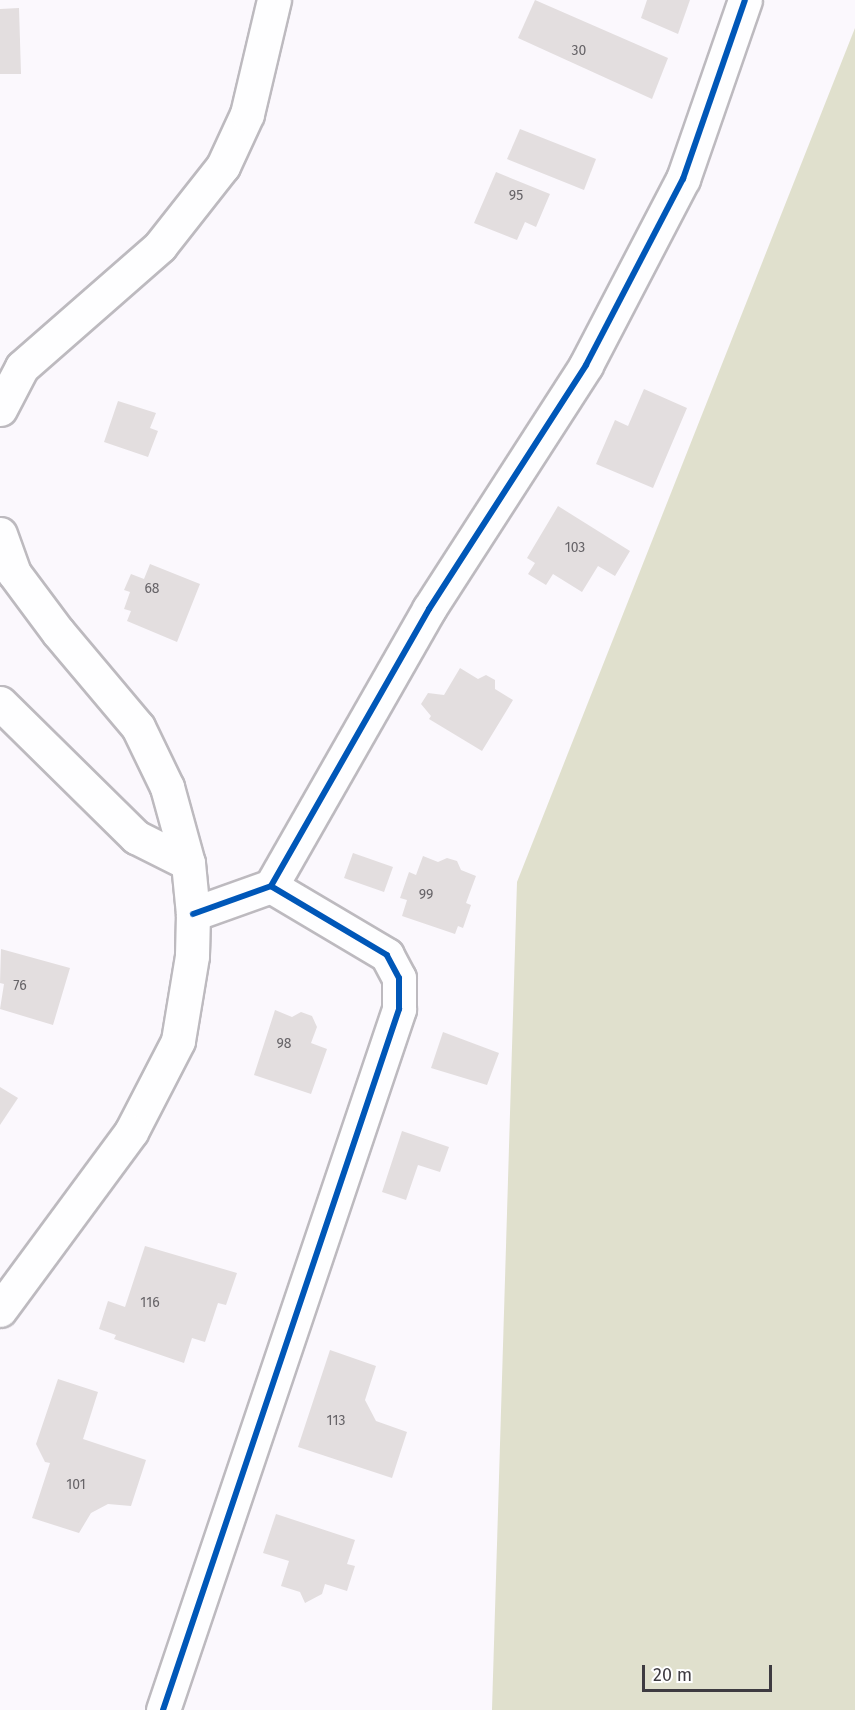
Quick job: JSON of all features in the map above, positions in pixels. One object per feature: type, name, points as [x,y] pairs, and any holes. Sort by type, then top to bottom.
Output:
[{"type":"street","points":[[0,409],[22,367],[159,246],[223,166],[247,114],[274,0]]},
{"type":"street","points":[[193,914],[271,886],[429,609],[586,365],[683,179],[745,0]]},
{"type":"street","points":[[0,534],[14,573],[57,632],[138,727],[167,787],[188,863],[193,914],[192,956],[178,1041],[131,1132],[0,1310]]},
{"type":"street","points":[[0,703],[135,837],[188,863]]},
{"type":"street","points":[[164,1710],[399,1009],[399,978],[387,955],[271,886]]},
{"type":"green space","points":[[855,28],[855,1710],[492,1710],[517,882]]},
{"type":"building","points":[[535,0],[668,58],[652,99],[518,38]]},
{"type":"building","points":[[647,0],[690,0],[678,34],[641,18]]},
{"type":"building","points":[[19,8],[21,74],[0,74],[0,9]]},
{"type":"building","points":[[520,129],[596,159],[584,190],[507,159]]},
{"type":"building","points":[[496,172],[550,194],[536,227],[525,222],[517,240],[474,223]]},
{"type":"building","points":[[644,389],[687,408],[653,488],[596,464],[615,420],[628,426]]},
{"type":"building","points":[[118,401],[156,413],[150,428],[158,431],[148,457],[104,442]]},
{"type":"building","points":[[558,506],[630,551],[615,576],[598,566],[582,592],[553,574],[546,585],[528,574],[535,563],[527,558]]},
{"type":"building","points":[[150,564],[200,584],[177,642],[127,621],[131,611],[124,609],[130,592],[124,590],[131,574],[144,579]]},
{"type":"building","points":[[460,668],[478,679],[486,675],[495,680],[495,689],[513,700],[482,751],[429,719],[431,716],[421,704],[428,693],[444,695]]},
{"type":"building","points":[[353,853],[393,867],[384,892],[344,878]]},
{"type":"building","points":[[423,856],[438,862],[447,858],[457,861],[461,870],[476,876],[466,903],[471,905],[463,928],[458,926],[455,934],[402,916],[407,900],[400,898],[409,872],[416,875]]},
{"type":"building","points":[[1,949],[70,968],[53,1025],[0,1009],[4,984],[0,983]]},
{"type":"building","points":[[275,1010],[292,1017],[301,1012],[312,1016],[317,1027],[311,1043],[327,1049],[311,1094],[254,1075]]},
{"type":"building","points":[[443,1032],[499,1053],[487,1085],[431,1068]]},
{"type":"building","points":[[0,1087],[18,1098],[0,1125]]},
{"type":"building","points":[[402,1131],[449,1147],[440,1172],[418,1165],[406,1200],[382,1192]]},
{"type":"building","points":[[145,1246],[237,1273],[226,1305],[218,1303],[205,1342],[192,1338],[184,1363],[114,1339],[116,1335],[99,1329],[108,1301],[125,1307]]},
{"type":"building","points":[[330,1350],[376,1366],[365,1400],[376,1421],[407,1432],[392,1478],[298,1447]]},
{"type":"building","points":[[58,1379],[98,1392],[83,1439],[146,1460],[131,1506],[108,1504],[91,1513],[79,1533],[32,1518],[50,1463],[45,1462],[36,1444]]},
{"type":"building","points":[[276,1514],[355,1540],[347,1564],[355,1566],[347,1591],[325,1584],[322,1594],[305,1603],[300,1592],[281,1586],[289,1561],[263,1553]]},
{"type":"cycle path","points":[[193,914],[271,886],[429,609],[586,365],[683,179],[745,0]]},
{"type":"cycle path","points":[[163,1710],[399,1009],[399,978],[387,955],[271,886]]}]
